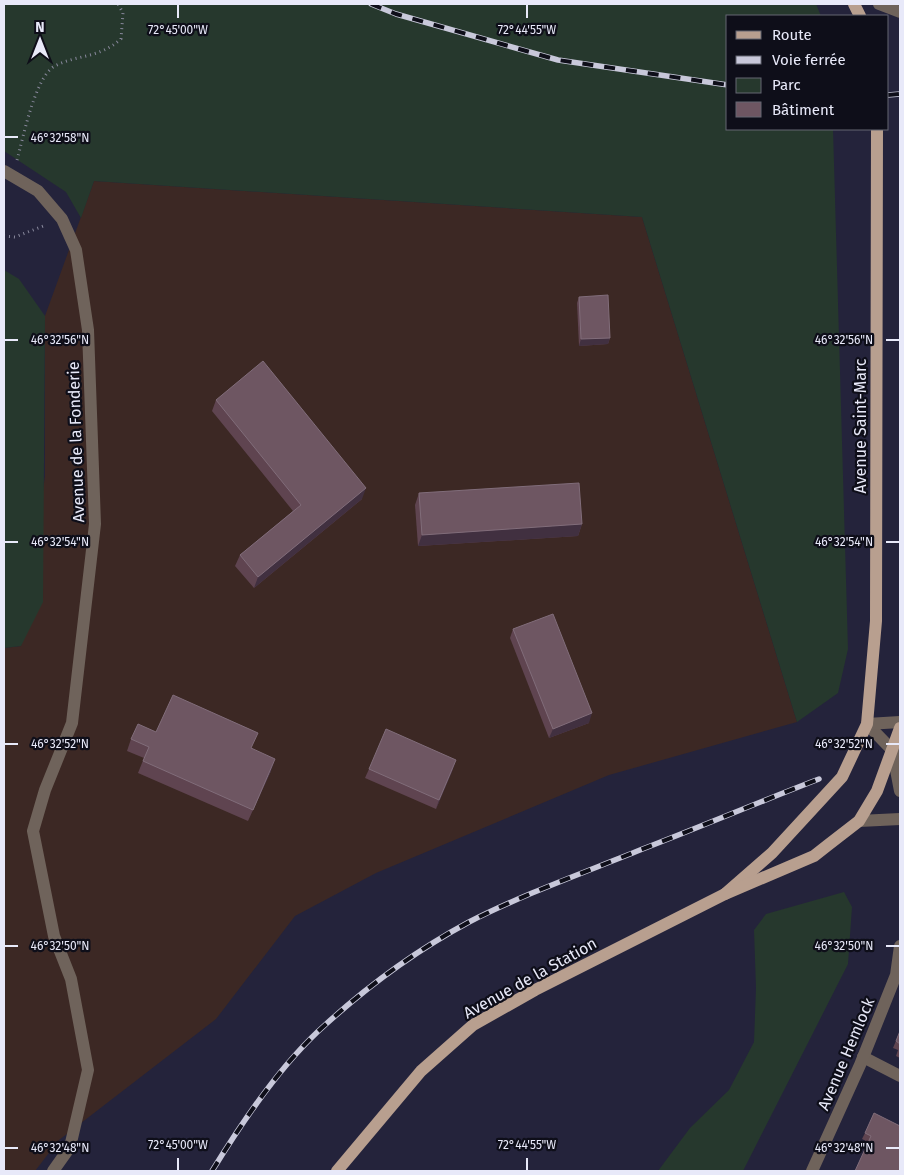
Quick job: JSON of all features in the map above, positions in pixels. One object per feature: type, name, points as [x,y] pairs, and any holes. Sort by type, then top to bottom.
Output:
[{"type":"main road","name":"Avenue Saint-Marc","points":[[867,724],[876,621],[877,132]]},
{"type":"main road","points":[[725,894],[791,834],[842,778],[867,724]]},
{"type":"main road","points":[[725,894],[814,856],[859,821],[896,754],[900,728]]},
{"type":"main road","name":"Avenue de la Station","points":[[338,1171],[422,1071],[473,1025],[535,990],[725,894]]},
{"type":"street","points":[[879,4],[900,12]]},
{"type":"street","name":"Avenue de la Fonderie","points":[[8,173],[38,191],[62,219],[76,250],[88,330],[95,524],[72,722],[44,790],[33,830],[54,936],[71,979],[88,1070],[70,1147],[53,1171]]},
{"type":"street","points":[[867,724],[900,722]]},
{"type":"street","points":[[867,724],[896,754],[900,791]]},
{"type":"street","points":[[859,821],[900,818]]},
{"type":"street","name":"Avenue Hemlock","points":[[812,1171],[863,1057],[896,975],[900,946]]},
{"type":"street","points":[[863,1057],[900,1076]]},
{"type":"path","points":[[8,173],[40,83],[53,66],[109,50],[121,39],[123,13],[118,4]]},
{"type":"path","points":[[4,236],[15,237],[62,219]]},
{"type":"shaded area","points":[[94,181],[642,217],[797,722],[609,775],[376,873],[295,916],[216,1019],[59,1140],[35,1171],[4,1171],[4,648],[21,646],[45,476],[45,316]]},
{"type":"green space","points":[[4,4],[816,4],[821,15],[726,15],[726,130],[833,130],[848,649],[838,693],[797,722],[642,217],[94,181],[81,218],[66,192],[4,151]]},
{"type":"green space","points":[[4,270],[19,279],[45,316],[43,602],[21,646],[4,648]]},
{"type":"green space","points":[[844,892],[852,907],[848,964],[743,1171],[658,1171],[690,1128],[729,1090],[754,1042],[756,988],[754,930],[766,914]]},
{"type":"building","points":[[608,295],[610,338],[581,339],[579,297]]},
{"type":"building","points":[[263,361],[366,488],[258,577],[240,555],[301,505],[216,400]]},
{"type":"building","points":[[579,483],[582,524],[422,535],[419,493]]},
{"type":"building","points":[[553,614],[592,713],[553,729],[513,629]]},
{"type":"building","points":[[173,695],[258,733],[251,748],[275,759],[253,810],[143,761],[149,747],[131,739],[138,724],[156,732]]},
{"type":"building","points":[[386,729],[456,760],[439,800],[369,769]]},
{"type":"building","points":[[900,1031],[900,1044],[896,1041]]},
{"type":"building","points":[[874,1113],[900,1126],[900,1171],[855,1171],[871,1136],[865,1133]]},
{"type":"railway","points":[[371,4],[396,14],[558,60],[726,85]]},
{"type":"railway","points":[[889,95],[900,94]]},
{"type":"railway","points":[[212,1171],[264,1094],[293,1057],[342,1010],[412,956],[469,922],[532,893],[819,779]]}]
